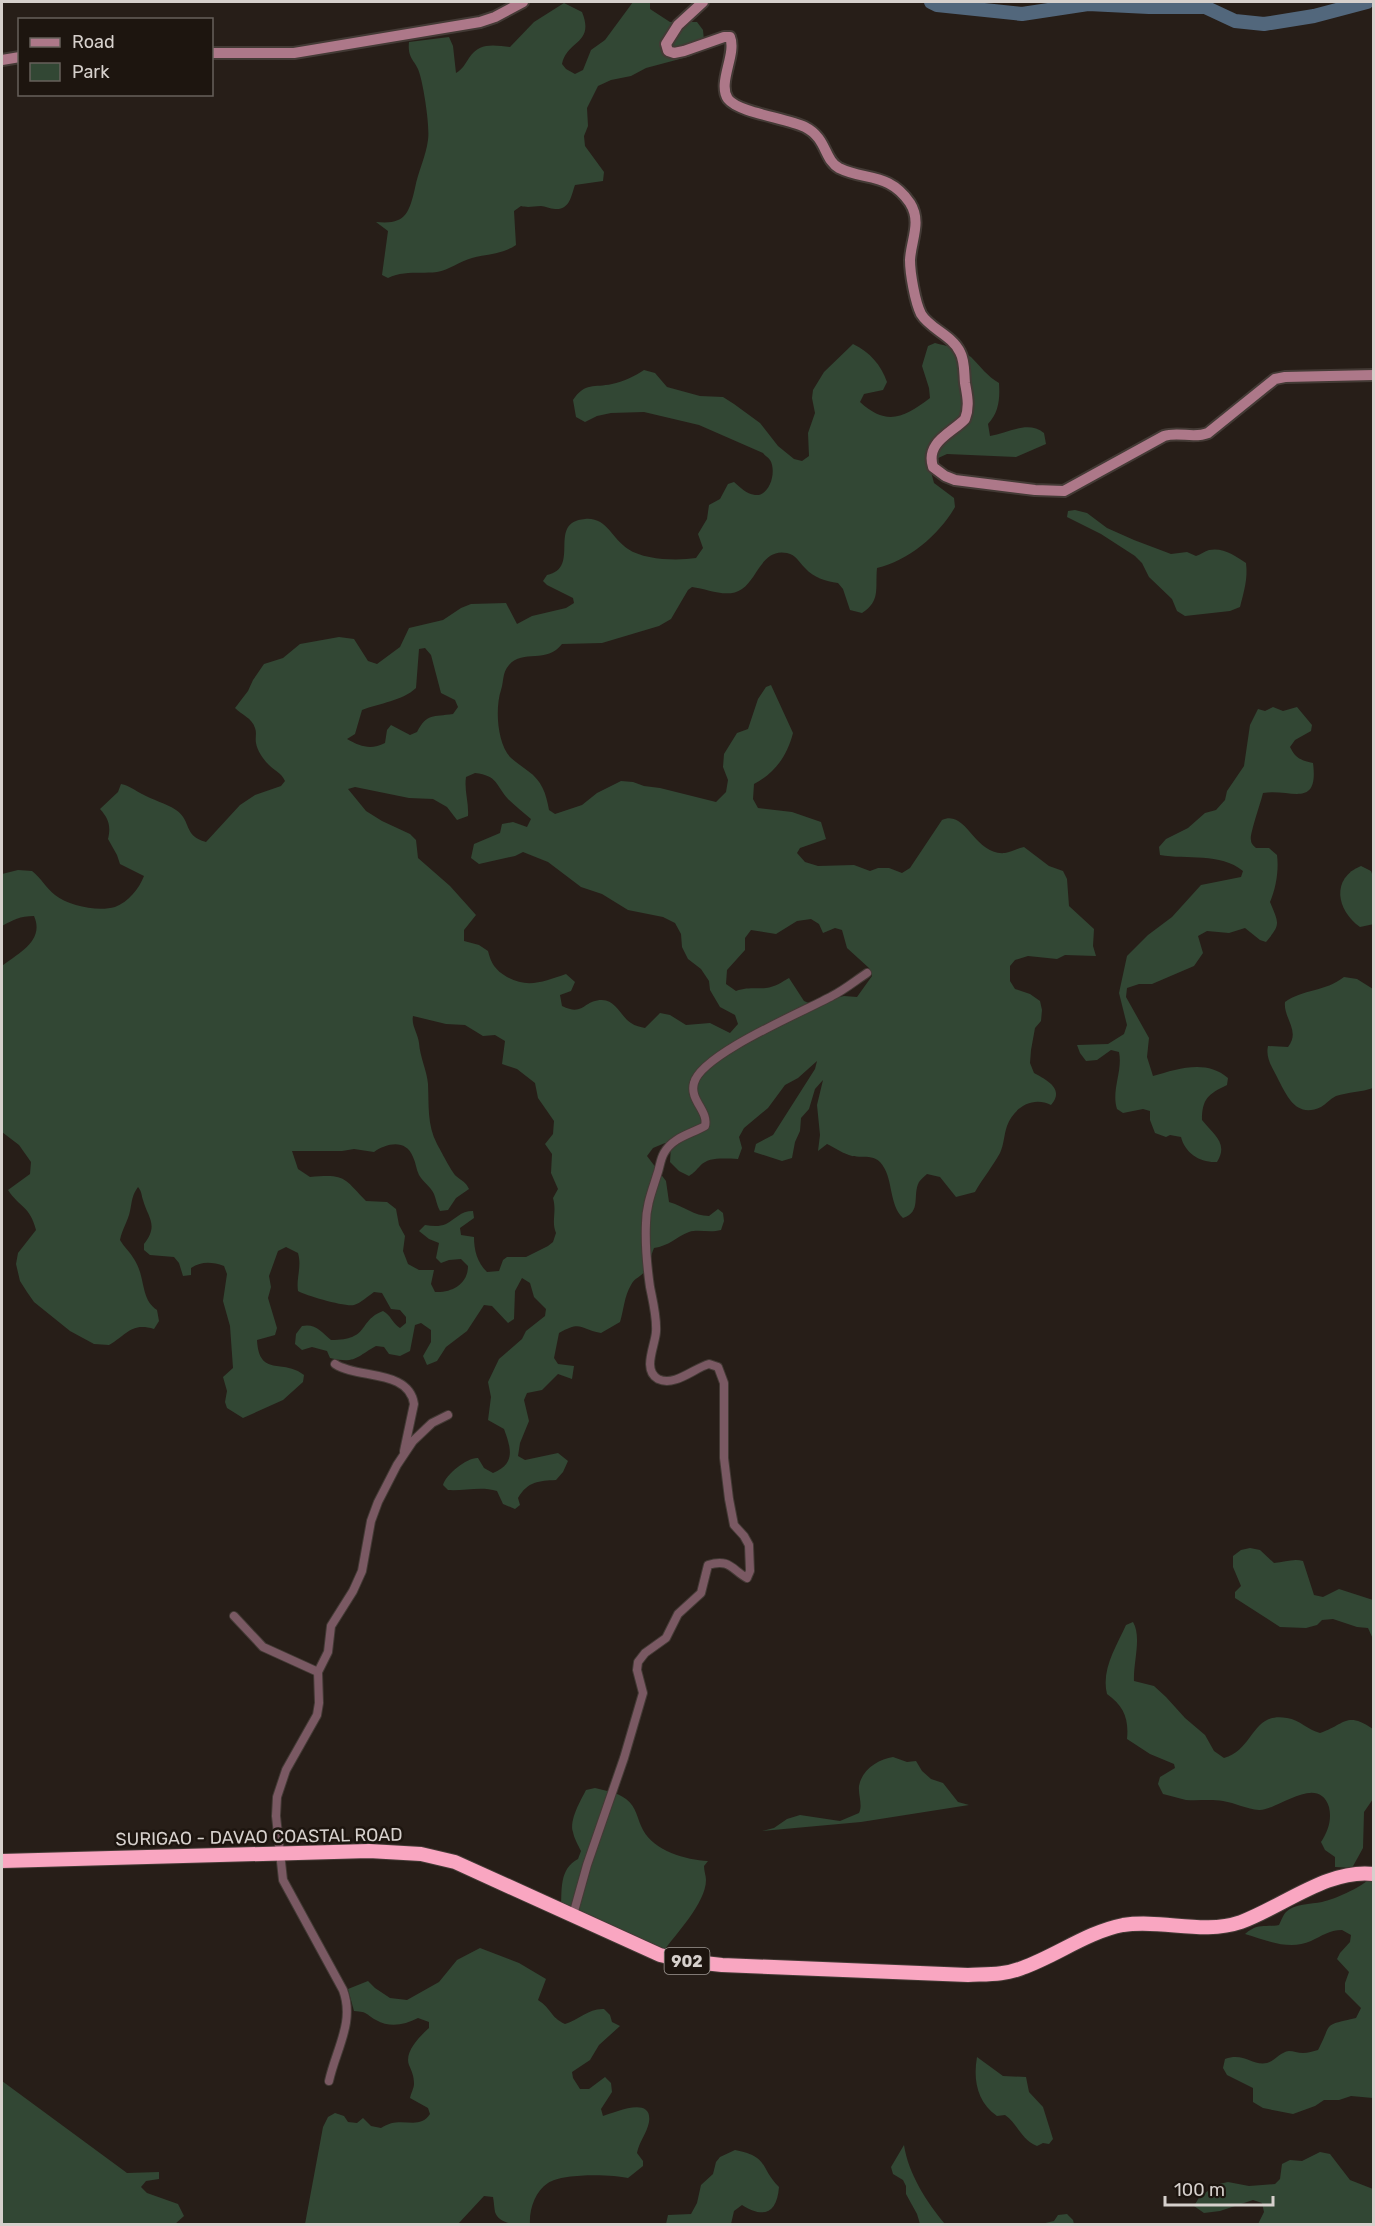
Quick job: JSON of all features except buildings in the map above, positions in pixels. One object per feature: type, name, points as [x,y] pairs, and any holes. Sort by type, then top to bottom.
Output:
[{"type":"highway","name":"SURIGAO - DAVAO COASTAL ROAD","points":[[2,1861],[177,1855],[401,1852],[438,1857],[473,1869],[660,1955],[702,1964],[968,1975],[994,1974],[1021,1969],[1115,1927],[1146,1924],[1209,1928],[1225,1926],[1252,1917],[1327,1882],[1356,1874],[1374,1874]]},
{"type":"street","points":[[213,53],[279,54],[308,51],[480,22],[523,2]]},
{"type":"street","points":[[703,2],[672,31],[666,44],[668,51],[679,53],[730,36],[732,49],[726,78],[726,96],[730,100],[752,111],[810,130],[822,141],[834,165],[846,171],[886,182],[902,193],[912,207],[916,227],[910,267],[919,307],[925,318],[961,353],[968,399],[965,419],[943,437],[933,450],[933,467],[945,476],[964,481],[1035,490],[1064,491],[1164,436],[1175,433],[1198,436],[1208,433],[1270,382],[1280,377],[1374,375]]},
{"type":"street","points":[[2,60],[18,57]]},
{"type":"street","points":[[573,1915],[643,1693],[637,1670],[638,1662],[645,1653],[666,1638],[678,1614],[701,1593],[708,1565],[718,1563],[730,1565],[747,1578],[750,1571],[749,1545],[732,1520],[724,1458],[724,1395],[721,1373],[718,1367],[709,1364],[683,1377],[668,1381],[657,1378],[651,1371],[650,1360],[656,1332],[647,1251],[646,1223],[650,1193],[667,1148],[684,1135],[705,1126],[707,1120],[695,1098],[693,1086],[703,1070],[738,1044],[834,995],[867,973]]},
{"type":"street","points":[[335,1364],[354,1372],[401,1383],[411,1394],[414,1404],[413,1412],[403,1455]]},
{"type":"street","points":[[329,2081],[347,2021],[347,2002],[333,1971],[288,1893],[281,1872],[275,1810],[277,1797],[286,1770],[317,1715],[318,1672],[328,1652],[333,1622],[349,1598],[362,1571],[374,1511],[403,1455],[420,1433],[439,1418],[448,1415]]},
{"type":"street","points":[[234,1616],[262,1647],[318,1672]]},
{"type":"green space","points":[[633,2],[650,2],[650,9],[670,22],[697,22],[703,30],[704,40],[699,50],[691,56],[646,68],[631,76],[611,80],[598,86],[587,108],[588,126],[584,136],[585,146],[604,172],[603,181],[575,185],[569,202],[560,209],[521,206],[514,211],[516,245],[506,250],[468,259],[437,272],[406,273],[388,278],[382,275],[388,231],[376,222],[393,222],[408,211],[428,140],[423,89],[419,70],[409,53],[409,42],[449,37],[453,46],[456,73],[477,49],[487,46],[510,47],[534,22],[564,3],[582,12],[585,22],[583,36],[569,50],[562,64],[575,74],[583,70],[591,50],[605,40]]},
{"type":"green space","points":[[935,343],[963,352],[999,383],[998,405],[988,424],[990,436],[1025,427],[1038,429],[1044,433],[1046,444],[1016,457],[947,454],[936,459],[930,468],[934,483],[954,498],[955,507],[922,545],[889,565],[877,568],[875,599],[868,608],[862,613],[850,610],[843,589],[838,583],[816,577],[793,555],[779,553],[772,555],[761,565],[748,584],[736,592],[718,593],[692,587],[671,619],[659,626],[602,643],[562,644],[549,653],[515,660],[504,674],[499,697],[498,725],[506,751],[512,759],[537,779],[545,793],[549,810],[555,814],[582,805],[597,793],[621,781],[716,802],[726,792],[728,780],[723,767],[724,754],[737,733],[748,729],[758,699],[766,687],[771,685],[793,733],[779,763],[768,775],[754,784],[753,799],[758,808],[792,812],[821,822],[826,839],[800,848],[797,853],[805,862],[818,866],[854,865],[870,871],[889,868],[902,873],[910,868],[942,820],[951,818],[965,826],[978,841],[994,852],[1005,853],[1024,847],[1049,866],[1063,871],[1067,879],[1069,906],[1094,929],[1093,946],[1096,956],[1065,955],[1057,959],[1028,956],[1015,960],[1010,966],[1010,981],[1015,989],[1030,994],[1040,1001],[1041,1021],[1035,1028],[1030,1063],[1034,1073],[1053,1086],[1056,1094],[1051,1105],[1031,1103],[1014,1113],[1007,1126],[1000,1153],[975,1192],[956,1197],[940,1177],[927,1174],[917,1187],[913,1212],[903,1218],[895,1205],[887,1175],[880,1162],[870,1157],[849,1155],[827,1144],[818,1151],[820,1135],[817,1105],[823,1080],[815,1089],[809,1109],[801,1118],[800,1131],[792,1158],[782,1161],[754,1152],[756,1144],[773,1135],[815,1069],[817,1061],[798,1078],[785,1085],[768,1108],[744,1128],[739,1137],[742,1148],[738,1159],[708,1161],[689,1176],[679,1171],[670,1162],[671,1146],[665,1143],[653,1148],[647,1156],[666,1181],[669,1202],[704,1216],[709,1216],[718,1209],[723,1213],[724,1221],[721,1230],[689,1232],[654,1248],[646,1269],[629,1290],[620,1322],[601,1333],[577,1326],[559,1333],[554,1358],[558,1364],[574,1366],[572,1379],[558,1374],[542,1390],[527,1393],[524,1400],[529,1421],[520,1443],[518,1456],[525,1460],[558,1453],[568,1461],[556,1480],[539,1482],[526,1488],[518,1498],[520,1505],[515,1509],[503,1504],[497,1491],[448,1490],[443,1485],[453,1471],[469,1460],[478,1458],[484,1468],[493,1473],[505,1465],[510,1455],[504,1429],[488,1420],[491,1397],[488,1382],[499,1359],[522,1339],[526,1331],[545,1316],[546,1309],[534,1297],[530,1283],[522,1278],[515,1291],[514,1319],[508,1323],[492,1306],[484,1305],[467,1331],[446,1347],[437,1361],[427,1365],[423,1356],[431,1342],[431,1330],[421,1323],[415,1325],[410,1351],[400,1356],[389,1354],[384,1347],[376,1346],[351,1360],[339,1360],[330,1358],[327,1351],[312,1347],[302,1350],[295,1344],[296,1334],[302,1326],[307,1325],[318,1329],[331,1340],[344,1339],[358,1333],[375,1315],[383,1311],[400,1328],[406,1323],[406,1317],[400,1310],[391,1309],[382,1293],[374,1292],[359,1303],[349,1305],[326,1301],[298,1291],[298,1253],[286,1247],[278,1251],[269,1276],[271,1287],[268,1298],[277,1328],[275,1335],[257,1340],[259,1352],[267,1363],[296,1370],[304,1375],[303,1382],[283,1400],[243,1418],[227,1408],[225,1402],[227,1391],[223,1377],[233,1368],[230,1326],[223,1301],[227,1274],[224,1266],[203,1263],[191,1268],[191,1275],[183,1276],[179,1263],[174,1257],[150,1255],[144,1250],[144,1244],[152,1226],[138,1187],[133,1195],[120,1240],[138,1266],[145,1294],[157,1310],[159,1321],[154,1329],[134,1328],[109,1345],[94,1344],[70,1331],[34,1302],[20,1281],[16,1264],[18,1253],[36,1230],[31,1216],[8,1190],[30,1174],[31,1162],[19,1145],[2,1132],[2,966],[28,946],[36,933],[36,925],[34,916],[17,919],[2,926],[2,874],[18,870],[32,871],[55,895],[76,905],[100,909],[120,905],[139,886],[144,876],[120,864],[108,839],[107,819],[100,809],[118,792],[121,784],[176,810],[181,814],[194,836],[206,842],[240,805],[255,795],[281,786],[285,781],[260,754],[256,743],[256,730],[252,722],[235,708],[264,664],[283,658],[300,644],[339,637],[354,639],[368,661],[377,664],[400,647],[409,628],[443,620],[471,604],[506,603],[517,624],[532,616],[566,608],[574,603],[573,598],[543,581],[547,575],[557,571],[562,564],[565,536],[568,528],[574,522],[585,519],[599,521],[622,545],[635,553],[670,559],[696,558],[703,548],[698,534],[707,519],[709,505],[720,499],[728,484],[734,482],[746,492],[755,495],[760,495],[768,488],[773,470],[769,459],[763,453],[699,425],[644,412],[611,413],[585,422],[576,417],[573,400],[582,390],[620,382],[644,370],[655,373],[667,387],[700,396],[723,397],[760,423],[778,446],[794,459],[802,461],[809,456],[808,433],[815,413],[813,390],[824,372],[853,344],[874,360],[882,370],[887,382],[883,390],[864,394],[860,402],[879,415],[887,417],[904,414],[930,398],[922,366],[928,346]],"holes":[[[425,648],[431,655],[441,693],[455,700],[458,707],[453,714],[428,719],[417,732],[410,735],[391,725],[387,730],[385,743],[371,747],[361,746],[347,739],[355,734],[362,710],[398,699],[416,688],[419,649]],[[475,773],[488,776],[508,799],[531,819],[527,827],[513,822],[502,824],[500,833],[474,844],[471,858],[479,864],[523,852],[548,862],[581,887],[602,894],[628,910],[663,917],[675,923],[681,934],[682,947],[688,959],[701,969],[720,1007],[735,1015],[738,1024],[730,1033],[710,1023],[686,1025],[670,1015],[660,1013],[645,1028],[640,1027],[627,1020],[611,1003],[602,1000],[591,1002],[579,1009],[569,1009],[562,1006],[560,995],[571,991],[575,982],[566,974],[536,983],[515,981],[497,969],[488,951],[479,945],[464,941],[464,930],[476,915],[450,886],[418,858],[416,840],[410,834],[366,811],[348,789],[355,787],[409,798],[433,799],[447,807],[457,820],[468,816],[466,777]],[[811,919],[819,924],[823,933],[835,928],[842,930],[847,948],[869,968],[872,976],[857,997],[844,996],[811,1004],[804,1001],[789,978],[769,987],[736,991],[726,984],[727,970],[745,950],[745,938],[751,930],[776,934],[797,921]],[[413,1016],[446,1024],[465,1025],[483,1036],[495,1035],[505,1041],[502,1064],[517,1069],[535,1083],[538,1098],[554,1121],[553,1134],[545,1144],[552,1154],[551,1173],[558,1189],[553,1198],[556,1233],[553,1242],[526,1257],[507,1257],[503,1260],[499,1271],[487,1272],[477,1256],[474,1237],[461,1235],[460,1228],[474,1218],[473,1211],[461,1214],[443,1225],[425,1225],[419,1231],[439,1243],[436,1258],[441,1263],[461,1259],[468,1266],[465,1278],[458,1286],[441,1292],[435,1292],[431,1284],[434,1270],[419,1270],[408,1264],[403,1251],[405,1236],[399,1225],[396,1209],[387,1202],[366,1201],[347,1182],[337,1177],[310,1177],[298,1169],[292,1151],[354,1149],[374,1152],[385,1146],[401,1145],[410,1151],[419,1175],[433,1191],[440,1211],[448,1210],[456,1198],[469,1189],[456,1176],[434,1137],[429,1115],[427,1079]]]},
{"type":"green space","points":[[1068,511],[1087,513],[1107,528],[1171,554],[1187,552],[1196,556],[1214,549],[1238,558],[1246,563],[1245,585],[1240,607],[1230,611],[1185,616],[1177,611],[1172,599],[1149,577],[1142,563],[1135,556],[1101,534],[1067,517]]},
{"type":"green space","points":[[1273,707],[1283,711],[1297,707],[1312,725],[1311,731],[1295,740],[1290,747],[1299,758],[1313,763],[1314,778],[1312,787],[1307,792],[1300,794],[1263,793],[1253,826],[1251,841],[1253,845],[1256,848],[1269,848],[1277,855],[1277,879],[1270,902],[1277,920],[1274,931],[1266,942],[1245,928],[1229,933],[1207,931],[1198,936],[1203,953],[1194,966],[1152,984],[1139,984],[1127,988],[1126,997],[1149,1038],[1147,1057],[1153,1076],[1201,1067],[1219,1072],[1228,1078],[1227,1085],[1211,1094],[1203,1107],[1202,1120],[1218,1139],[1221,1149],[1217,1162],[1211,1162],[1194,1156],[1186,1148],[1181,1137],[1170,1135],[1166,1137],[1155,1133],[1150,1120],[1150,1111],[1143,1109],[1123,1113],[1117,1109],[1115,1095],[1120,1066],[1119,1052],[1111,1050],[1097,1060],[1086,1061],[1077,1045],[1108,1044],[1124,1034],[1127,1025],[1119,993],[1127,956],[1148,935],[1172,917],[1201,885],[1241,877],[1243,871],[1224,861],[1160,855],[1159,847],[1166,839],[1188,828],[1205,813],[1216,810],[1225,800],[1227,791],[1244,766],[1250,725],[1258,709],[1265,711]]},
{"type":"green space","points":[[1361,866],[1371,871],[1373,877],[1374,924],[1360,927],[1346,912],[1340,895],[1345,878],[1351,871]]},
{"type":"green space","points":[[1344,977],[1357,979],[1373,989],[1373,1088],[1336,1096],[1321,1107],[1306,1110],[1294,1104],[1282,1087],[1269,1060],[1268,1046],[1288,1047],[1292,1041],[1293,1035],[1286,1014],[1285,1002],[1337,982]]},
{"type":"green space","points":[[1250,1548],[1260,1550],[1274,1563],[1303,1561],[1314,1595],[1323,1597],[1339,1589],[1373,1600],[1373,1639],[1368,1628],[1333,1619],[1322,1620],[1317,1625],[1306,1628],[1280,1627],[1235,1598],[1235,1592],[1241,1586],[1233,1567],[1233,1556],[1241,1550]]},
{"type":"green space","points":[[1133,1622],[1137,1635],[1134,1681],[1154,1686],[1205,1735],[1214,1751],[1224,1758],[1234,1754],[1242,1747],[1260,1725],[1275,1717],[1292,1719],[1320,1733],[1351,1720],[1373,1729],[1373,1799],[1364,1812],[1363,1848],[1352,1868],[1335,1867],[1335,1857],[1325,1850],[1321,1842],[1329,1825],[1330,1812],[1324,1797],[1316,1793],[1307,1793],[1259,1810],[1223,1801],[1186,1800],[1163,1794],[1158,1784],[1160,1777],[1175,1768],[1174,1764],[1150,1754],[1127,1739],[1124,1714],[1118,1703],[1107,1694],[1106,1676],[1110,1659],[1126,1625]]},
{"type":"green space","points":[[893,1757],[907,1762],[916,1761],[931,1779],[943,1783],[958,1802],[969,1805],[861,1822],[762,1831],[774,1828],[787,1819],[800,1815],[840,1821],[859,1813],[861,1807],[859,1786],[867,1770],[882,1760]]},
{"type":"green space","points":[[595,1788],[619,1795],[630,1802],[643,1830],[655,1844],[671,1853],[690,1859],[708,1861],[704,1866],[706,1880],[701,1899],[662,1953],[561,1909],[562,1887],[567,1868],[578,1859],[581,1851],[572,1827],[574,1816],[586,1790]]},
{"type":"green space","points":[[1369,1879],[1373,1880],[1373,2098],[1351,2096],[1339,2100],[1324,2100],[1293,2114],[1263,2108],[1253,2102],[1253,2088],[1227,2075],[1223,2068],[1225,2059],[1237,2057],[1257,2063],[1267,2063],[1286,2052],[1305,2053],[1318,2050],[1327,2030],[1333,2024],[1356,2018],[1361,2008],[1345,1992],[1349,1972],[1337,1959],[1350,1942],[1351,1935],[1337,1930],[1303,1944],[1286,1945],[1245,1934],[1258,1927],[1279,1925],[1289,1909],[1334,1898]]},
{"type":"green space","points":[[480,1948],[519,1963],[546,1979],[538,2000],[565,2024],[594,2010],[604,2009],[610,2015],[612,2022],[620,2026],[599,2045],[590,2060],[572,2072],[580,2089],[589,2089],[605,2077],[611,2083],[612,2092],[601,2109],[603,2116],[623,2109],[639,2107],[645,2109],[649,2114],[648,2126],[637,2153],[643,2161],[643,2166],[628,2178],[599,2175],[575,2176],[548,2183],[543,2186],[534,2201],[530,2224],[515,2224],[501,2220],[495,2212],[493,2197],[484,2196],[458,2224],[305,2224],[323,2127],[328,2117],[335,2113],[344,2116],[348,2122],[357,2123],[363,2118],[371,2126],[381,2128],[395,2122],[420,2122],[430,2114],[428,2108],[410,2098],[414,2081],[408,2060],[414,2045],[429,2028],[429,2022],[418,2018],[397,2025],[376,2020],[365,2013],[354,2011],[348,1989],[368,1981],[390,1998],[407,2000],[439,1982],[457,1960]]},
{"type":"green space","points":[[977,2057],[1003,2076],[1026,2077],[1029,2092],[1043,2107],[1053,2139],[1049,2144],[1043,2143],[1037,2146],[1032,2143],[1005,2115],[997,2116],[985,2104],[976,2082]]},
{"type":"green space","points":[[2,2081],[127,2173],[159,2172],[159,2179],[146,2181],[141,2187],[147,2193],[178,2204],[184,2216],[175,2224],[2,2224]]},
{"type":"green space","points":[[904,2145],[906,2156],[919,2187],[945,2224],[920,2224],[906,2194],[903,2180],[893,2174],[891,2167]]},
{"type":"green space","points":[[735,2150],[759,2160],[779,2187],[778,2196],[772,2208],[768,2211],[757,2212],[742,2205],[734,2211],[731,2224],[666,2224],[668,2215],[691,2214],[697,2203],[701,2185],[713,2174],[716,2162],[720,2157]]},
{"type":"green space","points":[[1320,2152],[1330,2154],[1350,2180],[1373,2189],[1373,2224],[1258,2224],[1264,2212],[1262,2203],[1253,2200],[1220,2211],[1204,2213],[1194,2206],[1200,2196],[1219,2184],[1228,2182],[1249,2186],[1275,2184],[1280,2179],[1282,2164],[1290,2160],[1302,2161]]},
{"type":"green space","points":[[1067,2214],[1074,2224],[1041,2224],[1054,2221],[1058,2215]]},
{"type":"waterway","points":[[931,2],[937,5],[1022,14],[1088,4],[1205,7],[1235,21],[1264,24],[1314,16],[1367,2]]}]
